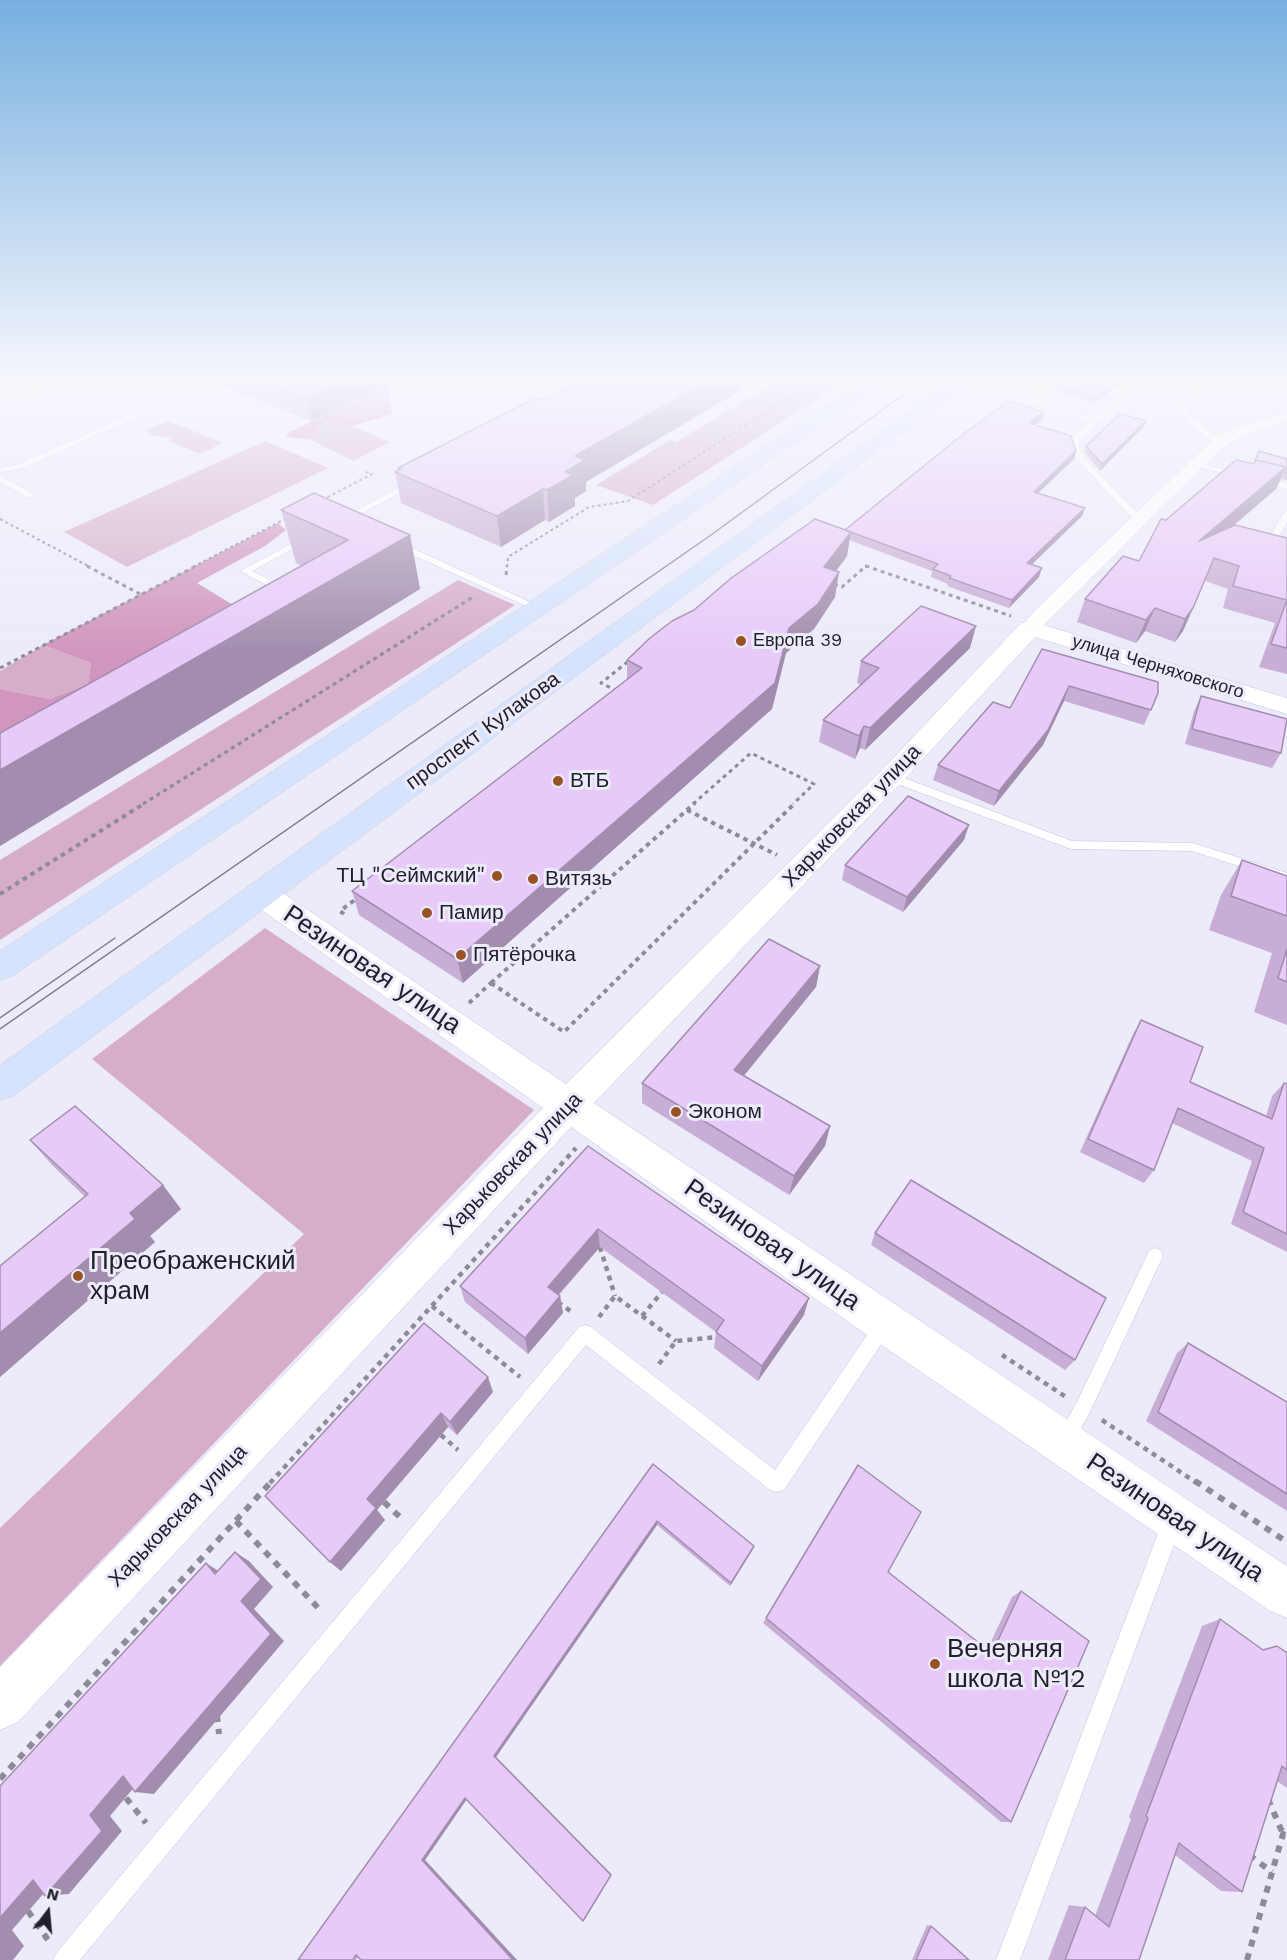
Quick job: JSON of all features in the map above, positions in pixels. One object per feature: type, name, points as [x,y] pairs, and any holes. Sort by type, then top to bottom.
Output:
[{"type":"main road","points":[[3,960],[745,469]]},
{"type":"main road","name":"проспект Кулакова","points":[[0,1085],[260,893],[854,469]]},
{"type":"main road","name":"улица Черняховского","points":[[1037,620],[1287,706]]},
{"type":"main road","name":"Харьковская улица","points":[[0,1704],[584,1115],[1037,620]]},
{"type":"main road","name":"Резиновая улица","points":[[260,893],[885,1323],[1287,1594]]},
{"type":"street","points":[[1037,620],[1190,469]]},
{"type":"lane","points":[[1089,469],[1139,520]]},
{"type":"lane","points":[[1219,469],[1287,486]]},
{"type":"lane","points":[[353,525],[337,523],[425,477]]},
{"type":"lane","points":[[0,479],[31,496]]},
{"type":"lane","points":[[0,488],[11,485]]},
{"type":"lane","points":[[1287,514],[1269,547],[1287,552]]},
{"type":"lane","points":[[298,598],[245,571],[313,536]]},
{"type":"lane","points":[[384,539],[538,608]]},
{"type":"lane","points":[[891,777],[1071,845],[1193,847],[1287,878]]},
{"type":"lane","points":[[1063,1443],[1083,1408],[1155,1256]]},
{"type":"lane","points":[[60,1955],[162,1843],[585,1334],[777,1483],[885,1323]]},
{"type":"lane","points":[[1008,1960],[1174,1518]]},
{"type":"path","points":[[0,894],[506,576],[508,557],[589,507],[628,501],[677,469]]},
{"type":"path","points":[[320,501],[372,474],[366,472]]},
{"type":"path","points":[[0,668],[289,517]]},
{"type":"path","points":[[0,519],[141,594]]},
{"type":"path","points":[[825,580],[842,587],[866,566],[1017,618],[1028,606],[1037,620]]},
{"type":"path","points":[[626,696],[601,683],[639,654]]},
{"type":"path","points":[[470,1001],[751,753],[814,784],[564,1032],[491,983]]},
{"type":"path","points":[[687,810],[780,856]]},
{"type":"path","points":[[349,918],[340,911],[359,897]]},
{"type":"path","points":[[0,1779],[432,1306],[584,1115]]},
{"type":"path","points":[[600,1247],[615,1296],[642,1316],[676,1341],[722,1337]]},
{"type":"path","points":[[642,1316],[662,1292]]},
{"type":"path","points":[[585,1334],[615,1296]]},
{"type":"path","points":[[432,1306],[537,1391]]},
{"type":"path","points":[[646,1382],[676,1341]]},
{"type":"path","points":[[236,1521],[339,1630]]},
{"type":"path","points":[[1247,1960],[1272,1872],[1285,1836],[1266,1793]]},
{"type":"path","points":[[126,1798],[162,1843]]},
{"type":"path","points":[[1245,1851],[1272,1872]]},
{"type":"path","points":[[28,1911],[60,1955]]},
{"type":"shaded area","points":[[202,469],[325,469],[127,567],[64,532]]},
{"type":"shaded area","points":[[622,469],[708,469],[653,505],[596,485]]},
{"type":"shaded area","points":[[278,523],[286,530],[265,546],[197,583],[243,611],[0,756],[0,689],[50,699],[88,684],[91,663],[43,645]]},
{"type":"shaded area","points":[[458,580],[515,605],[0,940],[0,860]]},
{"type":"shaded area","points":[[43,645],[91,663],[88,684],[50,699],[0,689],[0,671]]},
{"type":"shaded area","points":[[265,928],[534,1110],[0,1666],[0,1528],[304,1234],[92,1059]]},
{"type":"building","points":[[400,469],[569,469],[565,472],[573,475],[547,490],[543,489],[497,516],[395,472]]},
{"type":"building","points":[[920,469],[1057,469],[1034,492],[1085,508],[1027,563],[1042,568],[1012,600],[949,578],[951,576],[933,569],[938,564],[845,530]]},
{"type":"building","points":[[1225,469],[1283,469],[1199,541],[1235,525],[1287,538],[1287,600],[1233,586],[1239,566],[1214,558],[1193,608],[1185,619],[1155,608],[1146,620],[1085,599],[1123,556],[1139,561],[1161,519],[1166,520]]},
{"type":"building","points":[[314,493],[410,535],[0,770],[0,733],[348,540],[281,510]]},
{"type":"building","points":[[815,519],[851,532],[824,567],[839,572],[818,604],[789,628],[775,683],[457,959],[352,891],[642,668],[627,660],[650,638],[672,621],[694,610],[730,579]]},
{"type":"building","points":[[1287,600],[1287,648],[1271,644]]},
{"type":"building","points":[[921,606],[976,626],[870,728],[864,726],[859,736],[823,720],[879,668],[861,661]]},
{"type":"building","points":[[1042,649],[1158,682],[1158,693],[1151,710],[1069,686],[1048,730],[999,791],[938,765],[993,702],[1010,708]]},
{"type":"building","points":[[1201,696],[1287,719],[1281,753],[1192,729]]},
{"type":"building","points":[[908,796],[969,825],[907,897],[845,865]]},
{"type":"building","points":[[1242,860],[1287,876],[1287,916],[1231,896]]},
{"type":"building","points":[[769,939],[820,966],[734,1070],[830,1126],[794,1176],[642,1083]]},
{"type":"building","points":[[1287,949],[1287,982],[1278,978]]},
{"type":"building","points":[[1141,1020],[1203,1047],[1190,1082],[1272,1119],[1284,1083],[1287,1084],[1287,1234],[1243,1212],[1264,1148],[1178,1108],[1154,1170],[1088,1139]]},
{"type":"building","points":[[75,1106],[163,1185],[130,1213],[135,1219],[0,1333],[0,1266],[88,1194],[30,1140]]},
{"type":"building","points":[[588,1146],[809,1298],[762,1366],[716,1332],[724,1320],[598,1229],[548,1287],[560,1296],[525,1338],[460,1286]]},
{"type":"building","points":[[911,1180],[1106,1298],[1075,1360],[875,1233]]},
{"type":"building","points":[[424,1323],[488,1377],[450,1422],[441,1413],[367,1499],[376,1508],[330,1562],[265,1496]]},
{"type":"building","points":[[1188,1343],[1287,1402],[1287,1494],[1158,1412]]},
{"type":"building","points":[[653,1464],[754,1546],[731,1583],[657,1521],[494,1756],[611,1875],[583,1921],[465,1798],[422,1860],[513,1960],[361,1960],[356,1955],[353,1960],[298,1960]]},
{"type":"building","points":[[858,1465],[921,1512],[888,1572],[992,1653],[1021,1591],[1089,1641],[1011,1822],[766,1618]]},
{"type":"building","points":[[235,1552],[261,1579],[241,1601],[271,1634],[135,1792],[123,1776],[90,1815],[102,1831],[45,1896],[33,1880],[0,1918],[0,1786],[206,1563],[215,1574]]},
{"type":"building","points":[[1220,1619],[1263,1650],[1277,1646],[1287,1653],[1287,1770],[1282,1766],[1242,1892],[1179,1843],[1139,1960],[1065,1960],[1085,1907],[1109,1927],[1148,1818],[1146,1816]]},
{"type":"building","points":[[931,1926],[969,1960],[916,1960]]},
{"type":"tram line","points":[[0,1029],[711,535],[801,469]]},
{"type":"tram line","points":[[0,1018],[115,938]]},
{"type":"place","name":"Европа 39","points":[[741,641]]},
{"type":"place","name":"ВТБ","points":[[558,781]]},
{"type":"place","name":"ТЦ \"Сеймский\"","points":[[497,876]]},
{"type":"place","name":"Витязь","points":[[533,879]]},
{"type":"place","name":"Памир","points":[[427,913]]},
{"type":"place","name":"Пятёрочка","points":[[461,955]]},
{"type":"place","name":"Эконом","points":[[676,1112]]},
{"type":"place","name":"Преображенский храм","points":[[78,1276]]},
{"type":"place","name":"Вечерняя школа №12","points":[[935,1664]]}]
